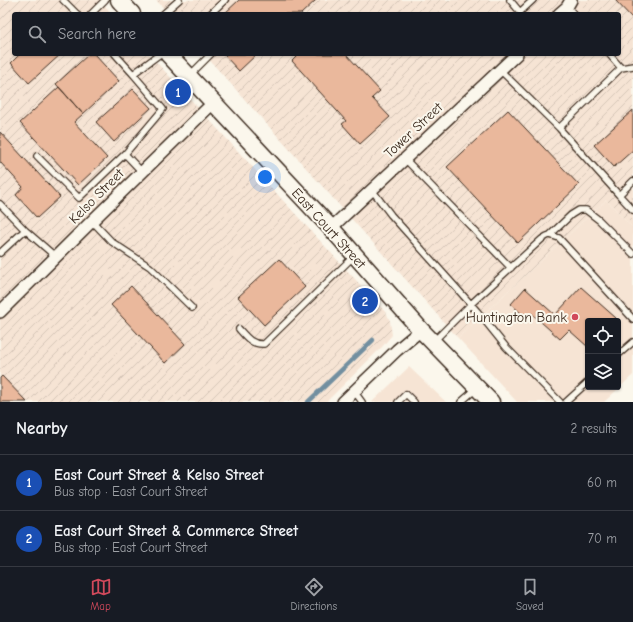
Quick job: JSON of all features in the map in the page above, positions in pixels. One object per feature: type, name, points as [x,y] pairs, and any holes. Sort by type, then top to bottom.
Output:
[{"type":"street","points":[[119,0],[130,12]]},
{"type":"street","name":"East Court Street","points":[[169,56],[331,228],[354,256],[421,330],[491,402]]},
{"type":"street","name":"Tower Street","points":[[331,228],[515,56]]},
{"type":"street","name":"Kelso Street","points":[[0,312],[213,103]]},
{"type":"street","points":[[343,402],[421,330]]},
{"type":"lane","points":[[63,0],[75,12]]},
{"type":"lane","points":[[93,12],[105,0]]},
{"type":"lane","points":[[165,12],[179,0]]},
{"type":"lane","points":[[212,12],[225,0]]},
{"type":"lane","points":[[510,0],[520,12],[533,0]]},
{"type":"lane","points":[[37,156],[79,198],[125,154],[163,109],[117,56]]},
{"type":"lane","points":[[133,74],[166,56]]},
{"type":"lane","points":[[188,76],[209,56]]},
{"type":"lane","points":[[611,56],[621,68]]},
{"type":"lane","points":[[559,128],[621,68],[633,66]]},
{"type":"lane","points":[[500,70],[559,128],[633,210]]},
{"type":"lane","points":[[125,154],[142,172]]},
{"type":"lane","points":[[405,159],[511,268]]},
{"type":"lane","points":[[619,195],[633,182]]},
{"type":"lane","points":[[372,190],[392,215],[471,304],[506,347],[560,402]]},
{"type":"lane","points":[[0,204],[25,230],[56,257]]},
{"type":"lane","points":[[433,342],[471,304],[542,239],[550,235],[571,215],[579,210],[586,210],[599,220],[633,254]]},
{"type":"lane","points":[[92,221],[112,242],[150,266],[192,308]]},
{"type":"lane","points":[[0,253],[25,230]]},
{"type":"lane","points":[[550,235],[559,238],[633,319]]},
{"type":"lane","points":[[239,329],[246,337],[257,345],[264,344],[354,256]]},
{"type":"lane","points":[[619,354],[633,342]]},
{"type":"lane","points":[[566,402],[585,385]]},
{"type":"lane","points":[[461,402],[477,387]]},
{"type":"lane","points":[[354,391],[362,402]]},
{"type":"lane","points":[[398,402],[406,394],[414,402]]},
{"type":"shaded area","points":[[0,0],[100,0],[110,12],[12,12],[12,56],[151,56],[387,314],[390,321],[392,335],[382,347],[326,402],[0,402]]},
{"type":"shaded area","points":[[156,0],[633,0],[633,228],[606,200],[458,338],[206,56],[621,56],[621,12],[167,12]]},
{"type":"shaded area","points":[[606,200],[633,228],[633,375],[621,386],[621,318],[585,318],[585,390],[617,390],[604,402],[517,402],[458,338]]},
{"type":"shaded area","points":[[409,367],[446,402],[372,402]]},
{"type":"building","points":[[239,0],[316,0],[303,12],[226,12]]},
{"type":"building","points":[[615,0],[633,0],[633,19]]},
{"type":"building","points":[[18,56],[59,56],[29,83],[11,63]]},
{"type":"building","points":[[87,56],[96,56],[119,81],[83,114],[56,84]]},
{"type":"building","points":[[225,56],[255,56],[239,71]]},
{"type":"building","points":[[297,56],[348,56],[380,91],[372,98],[390,117],[360,144],[342,124],[346,121],[292,61]]},
{"type":"building","points":[[59,87],[83,114],[74,122],[107,158],[78,185],[20,123]]},
{"type":"building","points":[[133,89],[151,108],[114,142],[96,122]]},
{"type":"building","points":[[508,110],[579,185],[518,243],[447,167]]},
{"type":"building","points":[[633,110],[633,150],[614,167],[594,145]]},
{"type":"building","points":[[0,132],[60,197],[37,218],[16,195],[23,187],[0,162]]},
{"type":"building","points":[[279,259],[305,287],[264,325],[238,297]]},
{"type":"building","points":[[131,286],[185,344],[165,363],[111,305]]},
{"type":"building","name":"Huntington Bank","points":[[581,287],[616,318],[585,318],[585,344],[569,330],[560,339],[531,313],[526,318],[511,304],[525,288],[555,315]]},
{"type":"building","points":[[2,376],[27,402],[0,402],[0,378]]},
{"type":"waterway","points":[[308,402],[373,340]]},
{"type":"place","name":"East Court Street & Kelso Street","points":[[178,92]]},
{"type":"place","name":"East Court Street & Commerce Street","points":[[365,301]]},
{"type":"place","name":"Huntington Bank","points":[[575,317]]}]
